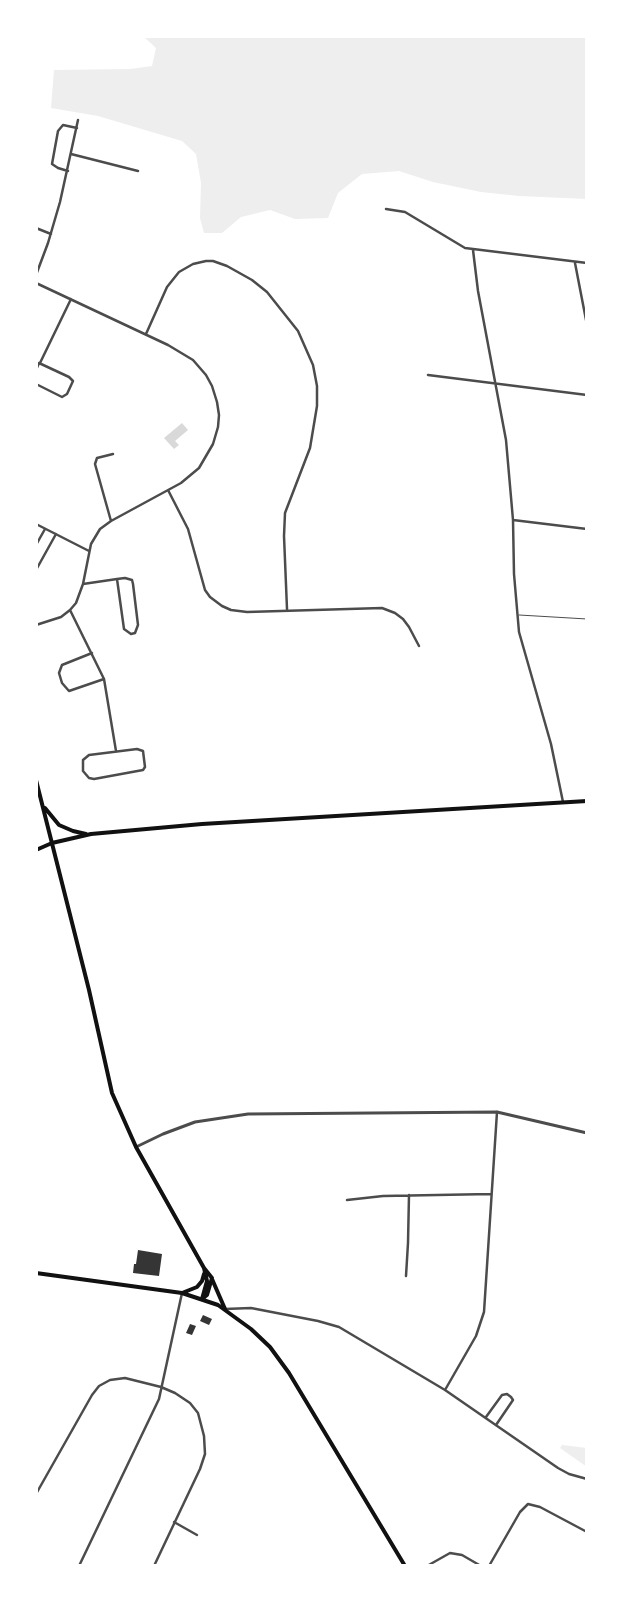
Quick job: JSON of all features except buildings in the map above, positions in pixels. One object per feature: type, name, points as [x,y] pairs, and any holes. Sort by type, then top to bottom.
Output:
[{"type":"main road","points":[[36,780],[89,990],[112,1093],[136,1147],[226,1309]]},
{"type":"main road","points":[[36,850],[52,843],[91,834],[221,822],[587,801]]},
{"type":"main road","points":[[42,805],[59,825],[73,831],[91,834]]},
{"type":"main road","points":[[36,1273],[182,1294],[202,1299],[226,1309],[252,1329],[280,1360],[405,1566]]},
{"type":"main road","points":[[182,1294],[197,1287],[208,1275]]},
{"type":"main road","points":[[202,1299],[207,1294],[208,1275]]},
{"type":"main road","points":[[202,1299],[208,1275]]},
{"type":"street","points":[[36,275],[51,234],[68,170],[78,120]]},
{"type":"street","points":[[68,170],[58,168],[52,164],[58,131],[63,125],[77,128]]},
{"type":"street","points":[[71,154],[138,171]]},
{"type":"street","points":[[386,209],[396,209],[405,212],[457,245],[473,250],[587,263]]},
{"type":"street","points":[[36,228],[51,234]]},
{"type":"street","points":[[473,250],[478,291],[506,440],[513,520],[514,574],[519,632],[551,744],[563,802]]},
{"type":"street","points":[[146,334],[167,287],[178,272],[193,264],[213,261],[236,269],[260,286],[281,308],[302,337],[313,365],[318,406],[310,448],[286,513],[284,536],[287,610]]},
{"type":"street","points":[[575,263],[587,325]]},
{"type":"street","points":[[36,283],[180,351],[193,360],[208,380],[218,406],[218,427],[215,439],[209,453],[199,468],[168,490],[111,521],[97,532],[89,551],[84,584],[78,600],[61,617],[36,625]]},
{"type":"street","points":[[36,370],[72,299]]},
{"type":"street","points":[[36,384],[62,397],[67,394],[73,381],[69,377],[39,363]]},
{"type":"street","points":[[428,375],[587,395]]},
{"type":"street","points":[[111,521],[95,464],[98,458],[113,454]]},
{"type":"street","points":[[168,490],[188,529],[203,586],[210,597],[222,606],[236,611],[364,607],[386,609],[407,623],[419,646]]},
{"type":"street","points":[[513,520],[587,529]]},
{"type":"street","points":[[36,524],[89,551]]},
{"type":"street","points":[[36,545],[45,528]]},
{"type":"street","points":[[36,570],[56,534]]},
{"type":"street","points":[[84,584],[116,579],[128,578],[132,580],[138,625],[134,633],[131,634],[124,629],[116,579]]},
{"type":"street","points":[[70,610],[104,679],[116,751]]},
{"type":"street","points":[[92,653],[62,665],[59,669],[62,683],[69,691],[104,679]]},
{"type":"street","points":[[141,749],[144,755],[145,767],[139,771],[94,779],[86,776],[83,771],[83,763],[86,756],[116,751],[141,749]]},
{"type":"street","points":[[136,1147],[188,1124],[234,1115],[497,1112],[587,1134]]},
{"type":"street","points":[[445,1390],[473,1343],[483,1317],[497,1112]]},
{"type":"street","points":[[347,1200],[378,1196],[491,1194]]},
{"type":"street","points":[[406,1276],[409,1195]]},
{"type":"street","points":[[79,1566],[158,1402],[182,1294]]},
{"type":"street","points":[[226,1309],[253,1308],[339,1327],[445,1390],[558,1468],[569,1474],[587,1479]]},
{"type":"street","points":[[36,1494],[97,1388],[108,1380],[116,1378],[131,1379],[175,1392],[194,1408],[201,1420],[205,1454],[154,1566]]},
{"type":"street","points":[[486,1417],[502,1395],[506,1394],[512,1397],[513,1400],[496,1425]]},
{"type":"street","points":[[489,1566],[520,1512],[528,1504],[540,1507],[587,1532]]},
{"type":"street","points":[[174,1522],[197,1535]]},
{"type":"street","points":[[427,1566],[450,1553],[462,1555],[481,1566]]},
{"type":"lane","points":[[518,615],[587,619]]},
{"type":"shaded area","points":[[143,36],[587,36],[587,199],[481,192],[433,182],[399,171],[362,174],[338,193],[328,218],[295,219],[270,210],[241,217],[222,233],[204,233],[200,218],[201,183],[196,154],[182,141],[98,116],[51,108],[54,70],[130,69],[152,66],[156,48]]},
{"type":"shaded area","points":[[182,423],[188,430],[175,441],[179,445],[174,449],[164,438]]},
{"type":"shaded area","points":[[562,1445],[587,1448],[587,1467],[560,1448]]}]
